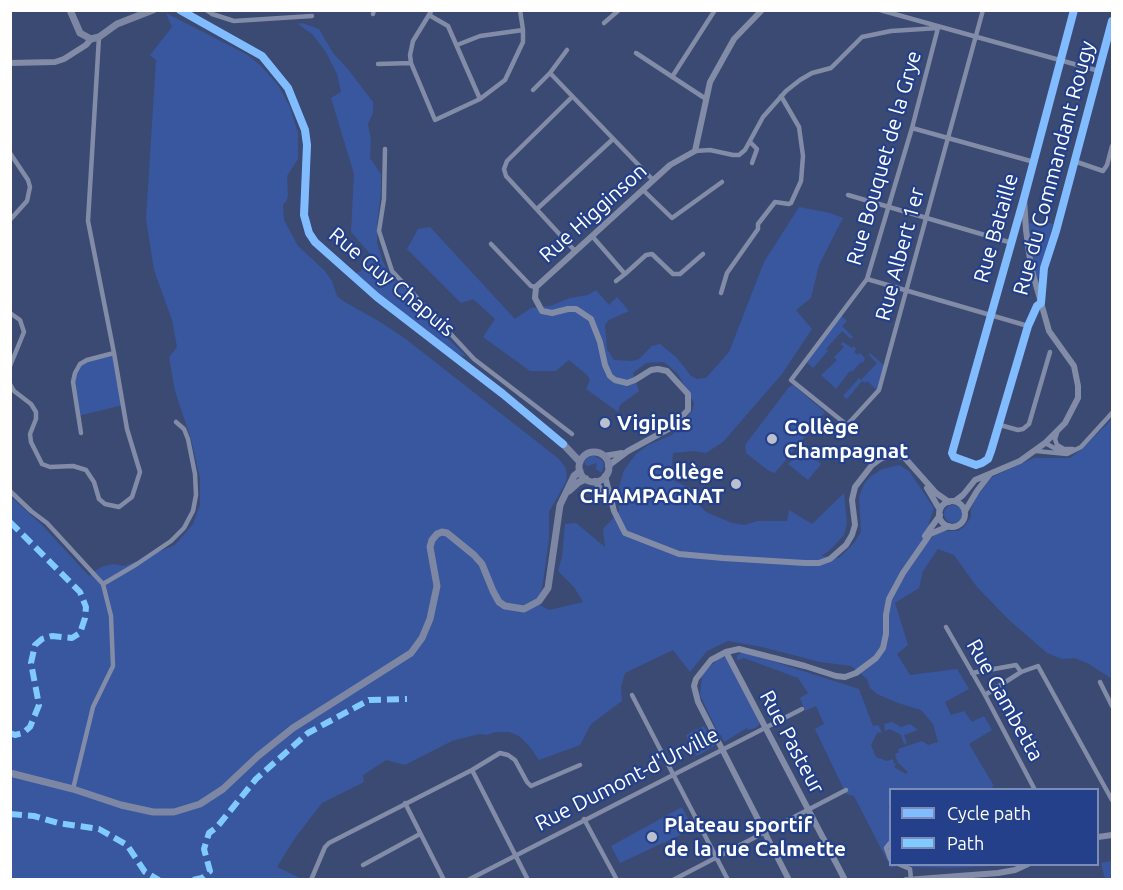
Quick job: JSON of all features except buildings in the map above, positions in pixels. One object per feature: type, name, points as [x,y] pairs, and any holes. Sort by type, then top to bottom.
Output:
[{"type":"main road","points":[[70,10],[80,33],[95,38],[117,24],[153,10]]},
{"type":"main road","name":"Rue Guy Chapuis","points":[[180,10],[262,56],[288,88],[305,130],[307,145],[304,215],[309,233],[315,242],[377,297],[563,444],[580,462]]},
{"type":"main road","name":"Rue Guy Chapuis","points":[[563,444],[586,454]]},
{"type":"main road","points":[[564,495],[579,482],[586,479],[595,481],[605,476],[608,466],[604,456],[596,452],[586,454],[580,462],[580,471],[586,479]]},
{"type":"main road","points":[[10,773],[153,812],[188,809],[211,798],[293,728],[411,653],[423,638],[430,620],[437,586],[430,547],[432,540],[442,532],[455,538],[482,564],[499,602],[512,608],[524,609],[545,596],[554,558],[556,517],[564,495],[574,476],[580,471]]},
{"type":"street","points":[[206,10],[234,21],[312,16]]},
{"type":"street","points":[[480,99],[448,26],[431,13],[413,40],[411,63],[435,120],[480,99],[505,80],[522,42],[520,10]]},
{"type":"street","points":[[604,23],[619,10]]},
{"type":"street","points":[[672,77],[715,10]]},
{"type":"street","points":[[762,10],[734,39],[710,82],[696,151],[710,150],[739,155],[745,150],[763,117],[781,96],[812,73],[831,68],[838,63],[853,44],[862,37],[891,30],[938,28]]},
{"type":"street","name":"Rue Albert 1er","points":[[791,380],[847,425],[879,390],[983,10]]},
{"type":"street","name":"Rue Bataille","points":[[952,456],[1074,10]]},
{"type":"street","points":[[880,11],[1099,71]]},
{"type":"street","name":"Rue du Commandant Rougy","points":[[952,456],[976,465],[988,459],[1028,326],[1036,306],[1041,303],[1044,268],[1113,21]]},
{"type":"street","name":"Rue Bouquet de la Grye","points":[[791,380],[867,279],[912,128],[938,28]]},
{"type":"street","points":[[457,45],[480,36],[523,30]]},
{"type":"street","points":[[10,63],[55,62],[95,38]]},
{"type":"street","points":[[10,384],[14,391],[36,412],[36,419],[30,434],[31,442],[42,464],[50,467],[73,466],[86,470],[94,482],[99,499],[105,504],[119,507],[132,497],[140,472],[128,429],[88,221],[95,38]]},
{"type":"street","points":[[533,90],[550,73],[567,50]]},
{"type":"street","points":[[636,53],[706,99]]},
{"type":"street","points":[[378,64],[411,63]]},
{"type":"street","points":[[550,73],[653,180]]},
{"type":"street","points":[[721,293],[727,273],[758,229],[758,224],[775,202],[791,203],[801,181],[803,156],[799,127],[781,96]]},
{"type":"street","points":[[572,97],[507,161],[504,169],[506,176],[575,251]]},
{"type":"street","points":[[912,128],[1034,162]]},
{"type":"street","points":[[537,209],[613,139]]},
{"type":"street","points":[[750,142],[757,149],[752,163]]},
{"type":"street","points":[[1074,161],[1103,171],[1113,146]]},
{"type":"street","points":[[385,148],[384,199],[379,231],[392,271],[474,359],[572,434]]},
{"type":"street","name":"Rue Higginson","points":[[608,466],[628,451],[672,427],[688,410],[688,394],[667,371],[658,369],[651,370],[635,380],[627,382],[615,380],[605,365],[600,342],[591,319],[576,309],[552,313],[542,311],[535,298],[536,287],[670,165],[696,151]]},
{"type":"street","points":[[10,153],[28,180],[30,187],[27,201],[10,220]]},
{"type":"street","points":[[643,190],[672,219],[722,182]]},
{"type":"street","points":[[848,195],[1012,243]]},
{"type":"street","points":[[920,547],[940,512],[963,495],[975,480],[1020,461],[1044,444],[1058,431],[1073,411],[1078,398],[1074,366],[1054,340],[1031,267],[1024,198]]},
{"type":"street","points":[[592,236],[625,273]]},
{"type":"street","points":[[491,244],[531,286],[536,287]]},
{"type":"street","points":[[616,281],[646,255],[652,254],[673,274],[680,274],[703,254]]},
{"type":"street","points":[[867,279],[1028,326]]},
{"type":"street","points":[[10,312],[20,320],[24,332],[10,366]]},
{"type":"street","points":[[1000,425],[1018,430],[1029,424],[1050,352]]},
{"type":"street","points":[[81,433],[73,382],[75,373],[80,364],[87,360],[114,353]]},
{"type":"street","points":[[502,394],[509,386]]},
{"type":"street","points":[[1034,451],[1068,454],[1081,447],[1113,413]]},
{"type":"street","points":[[103,584],[171,541],[184,528],[193,511],[196,495],[195,474],[188,439],[184,429],[176,422]]},
{"type":"street","points":[[1058,431],[1055,439],[1057,445],[1064,449],[1076,449]]},
{"type":"street","points":[[1044,444],[1064,451],[1076,449]]},
{"type":"street","points":[[1044,444],[1051,453]]},
{"type":"street","name":"Rue Higginson","points":[[604,456],[628,451]]},
{"type":"street","points":[[595,481],[625,534],[679,554],[723,558],[819,563],[838,553],[846,545],[855,525],[852,500],[855,487],[872,465],[880,459],[898,455],[904,457],[936,493],[961,505],[965,511]]},
{"type":"street","points":[[916,470],[940,512],[942,522],[949,526]]},
{"type":"street","points":[[789,879],[698,702],[694,686],[711,660],[726,652],[739,650],[750,651],[836,676],[845,677],[857,673],[876,658],[883,648],[889,599],[920,547],[930,534],[949,526],[960,525],[965,511],[984,480],[993,472]]},
{"type":"street","points":[[605,476],[614,511]]},
{"type":"street","points":[[10,491],[47,523],[103,584],[111,616],[112,666],[93,707],[74,789]]},
{"type":"street","name":"Rue Gambetta","points":[[946,627],[1034,788]]},
{"type":"street","name":"Rue Pasteur","points":[[726,652],[845,879]]},
{"type":"street","points":[[972,673],[1016,665],[1021,672]]},
{"type":"street","points":[[985,695],[1021,672],[1038,666],[1113,800]]},
{"type":"street","points":[[1100,682],[1113,706]]},
{"type":"street","points":[[633,695],[728,879]]},
{"type":"street","name":"Rue Dumont-d'Urville","points":[[468,879],[802,709]]},
{"type":"street","points":[[311,879],[329,843],[472,770],[500,753],[515,760],[531,786],[580,765]]},
{"type":"street","points":[[472,770],[528,879]]},
{"type":"street","points":[[673,879],[846,790]]},
{"type":"street","points":[[405,803],[444,879]]},
{"type":"street","points":[[584,819],[617,879]]},
{"type":"street","points":[[363,865],[420,834]]},
{"type":"street","points":[[903,866],[910,869],[909,879],[998,873],[1024,866]]},
{"type":"shaded area","points":[[166,13],[246,54],[260,65],[278,85],[290,107],[298,133],[298,159],[287,176],[288,195],[283,205],[284,220],[298,246],[324,270],[332,281],[337,296],[407,340],[559,459],[565,467],[566,482],[549,512],[549,539],[542,589],[537,599],[540,605],[549,610],[583,602],[574,587],[558,571],[562,557],[565,524],[576,523],[605,547],[603,529],[619,512],[617,494],[624,470],[636,454],[648,445],[672,435],[693,410],[694,403],[678,374],[664,362],[646,363],[633,373],[639,391],[620,405],[618,412],[586,389],[590,380],[569,360],[556,371],[530,371],[483,337],[495,319],[473,299],[461,303],[407,249],[418,229],[430,227],[515,319],[531,308],[550,306],[570,298],[588,295],[596,290],[609,305],[617,297],[629,311],[609,320],[605,325],[607,349],[614,360],[639,359],[652,346],[660,344],[677,358],[691,376],[697,379],[706,378],[729,352],[764,262],[799,207],[843,218],[819,265],[811,298],[796,310],[812,329],[782,374],[723,442],[706,453],[693,451],[673,453],[671,479],[691,489],[706,512],[732,523],[744,525],[757,521],[787,521],[789,510],[812,524],[844,493],[847,523],[844,535],[821,556],[839,558],[861,532],[859,497],[864,484],[882,469],[899,465],[909,471],[934,508],[929,523],[929,541],[934,535],[945,531],[958,531],[964,527],[971,517],[971,509],[976,498],[992,477],[1034,458],[1070,458],[1112,419],[1112,679],[1075,658],[1062,659],[1047,653],[1009,620],[977,587],[954,555],[938,549],[923,571],[919,588],[895,603],[908,645],[897,654],[910,675],[957,669],[969,689],[945,702],[951,715],[964,711],[972,722],[984,716],[992,730],[969,744],[994,786],[992,788],[889,788],[889,864],[854,796],[846,794],[815,729],[824,724],[816,706],[805,711],[800,698],[808,693],[798,678],[744,658],[737,660],[737,655],[744,652],[859,689],[873,726],[878,725],[882,732],[877,733],[871,745],[876,757],[887,761],[893,759],[894,764],[897,763],[894,767],[906,774],[908,772],[898,763],[895,754],[899,752],[898,749],[922,741],[928,745],[938,742],[933,724],[921,710],[877,694],[870,688],[867,679],[851,666],[820,662],[728,641],[707,651],[690,672],[673,650],[625,673],[621,687],[622,701],[591,724],[580,745],[539,760],[519,736],[509,732],[495,732],[452,741],[405,765],[386,760],[363,775],[364,782],[322,803],[295,838],[277,867],[302,879],[11,879],[10,771],[13,770],[10,769],[10,496],[43,526],[89,576],[101,567],[113,564],[125,566],[175,545],[193,524],[200,505],[200,478],[191,439],[175,391],[169,357],[177,347],[172,320],[154,270],[146,219],[156,60],[150,55],[172,27]]},
{"type":"shaded area","points":[[302,23],[319,29],[333,53],[373,102],[373,113],[368,124],[371,139],[370,158],[381,174],[377,243],[383,262],[389,273],[404,289],[408,289],[442,325],[441,332],[467,357],[449,352],[352,275],[361,271],[372,256],[351,232],[354,174],[331,98],[341,92],[337,74],[326,52],[312,34],[298,24]]},
{"type":"shaded area","points":[[1042,221],[1053,224],[1037,282],[1026,224]]},
{"type":"shaded area","points":[[839,314],[847,321],[842,326],[853,337],[851,339],[842,331],[813,368],[805,361]]},
{"type":"shaded area","points":[[843,342],[852,348],[854,346],[856,349],[854,352],[858,355],[860,353],[865,358],[863,363],[861,362],[852,372],[850,371],[836,389],[821,375],[837,360],[834,357],[844,347],[841,344]]},
{"type":"shaded area","points":[[114,353],[123,405],[78,416],[75,373],[80,364]]},
{"type":"shaded area","points":[[870,353],[886,367],[878,391],[867,381],[865,383],[862,381],[847,399],[843,396],[877,363],[869,355]]},
{"type":"shaded area","points":[[793,385],[825,412],[775,473],[746,453],[745,445],[789,387]]},
{"type":"shaded area","points":[[802,448],[821,464],[808,480],[788,464]]},
{"type":"shaded area","points":[[591,456],[602,460],[604,464],[602,473],[596,469],[597,463],[587,466],[585,464],[584,461]]},
{"type":"shaded area","points":[[953,505],[959,508],[962,514],[959,520],[953,523],[947,520],[944,514],[947,508]]},
{"type":"shaded area","points":[[721,657],[727,658],[759,722],[755,728],[748,730],[747,728],[724,742],[700,695],[702,676]]},
{"type":"shaded area","points":[[892,722],[901,727],[910,724],[918,730],[904,735],[907,743],[904,744],[901,735],[890,729],[885,731],[884,724]]},
{"type":"shaded area","points":[[704,726],[714,746],[697,756],[686,735]]},
{"type":"shaded area","name":"Plateau sportif de la rue Calmette","points":[[682,807],[693,829],[620,863],[611,846]]},
{"type":"shaded area","points":[[1111,861],[1112,879],[1105,879],[1101,863]]},
{"type":"shaded area","points":[[908,866],[992,866],[951,868]]},
{"type":"marked path","points":[[10,522],[80,592],[86,607],[80,633],[72,638],[52,636],[42,639],[35,645],[31,663],[39,705],[30,727],[23,733],[15,735],[10,733]]},
{"type":"marked path","points":[[193,880],[202,878],[210,871],[204,849],[209,833],[217,827],[256,779],[308,733],[369,700],[407,699]]},
{"type":"marked path","points":[[10,814],[34,816],[58,823],[99,829],[127,845],[145,872],[159,880]]},
{"type":"cycle path","points":[[180,10],[262,56],[288,88],[305,130],[307,145],[304,215],[309,233],[315,242],[377,297],[503,394],[563,444]]},
{"type":"cycle path","points":[[1074,10],[952,453],[954,457],[976,465],[988,459],[1028,326],[1037,306],[1041,303],[1044,268],[1112,21]]},
{"type":"place","name":"Vigiplis","points":[[605,423]]},
{"type":"place","name":"Collège Champagnat","points":[[772,439]]},
{"type":"place","name":"Collège CHAMPAGNAT","points":[[736,484]]},
{"type":"place","name":"Plateau sportif de la rue Calmette","points":[[652,837]]}]
